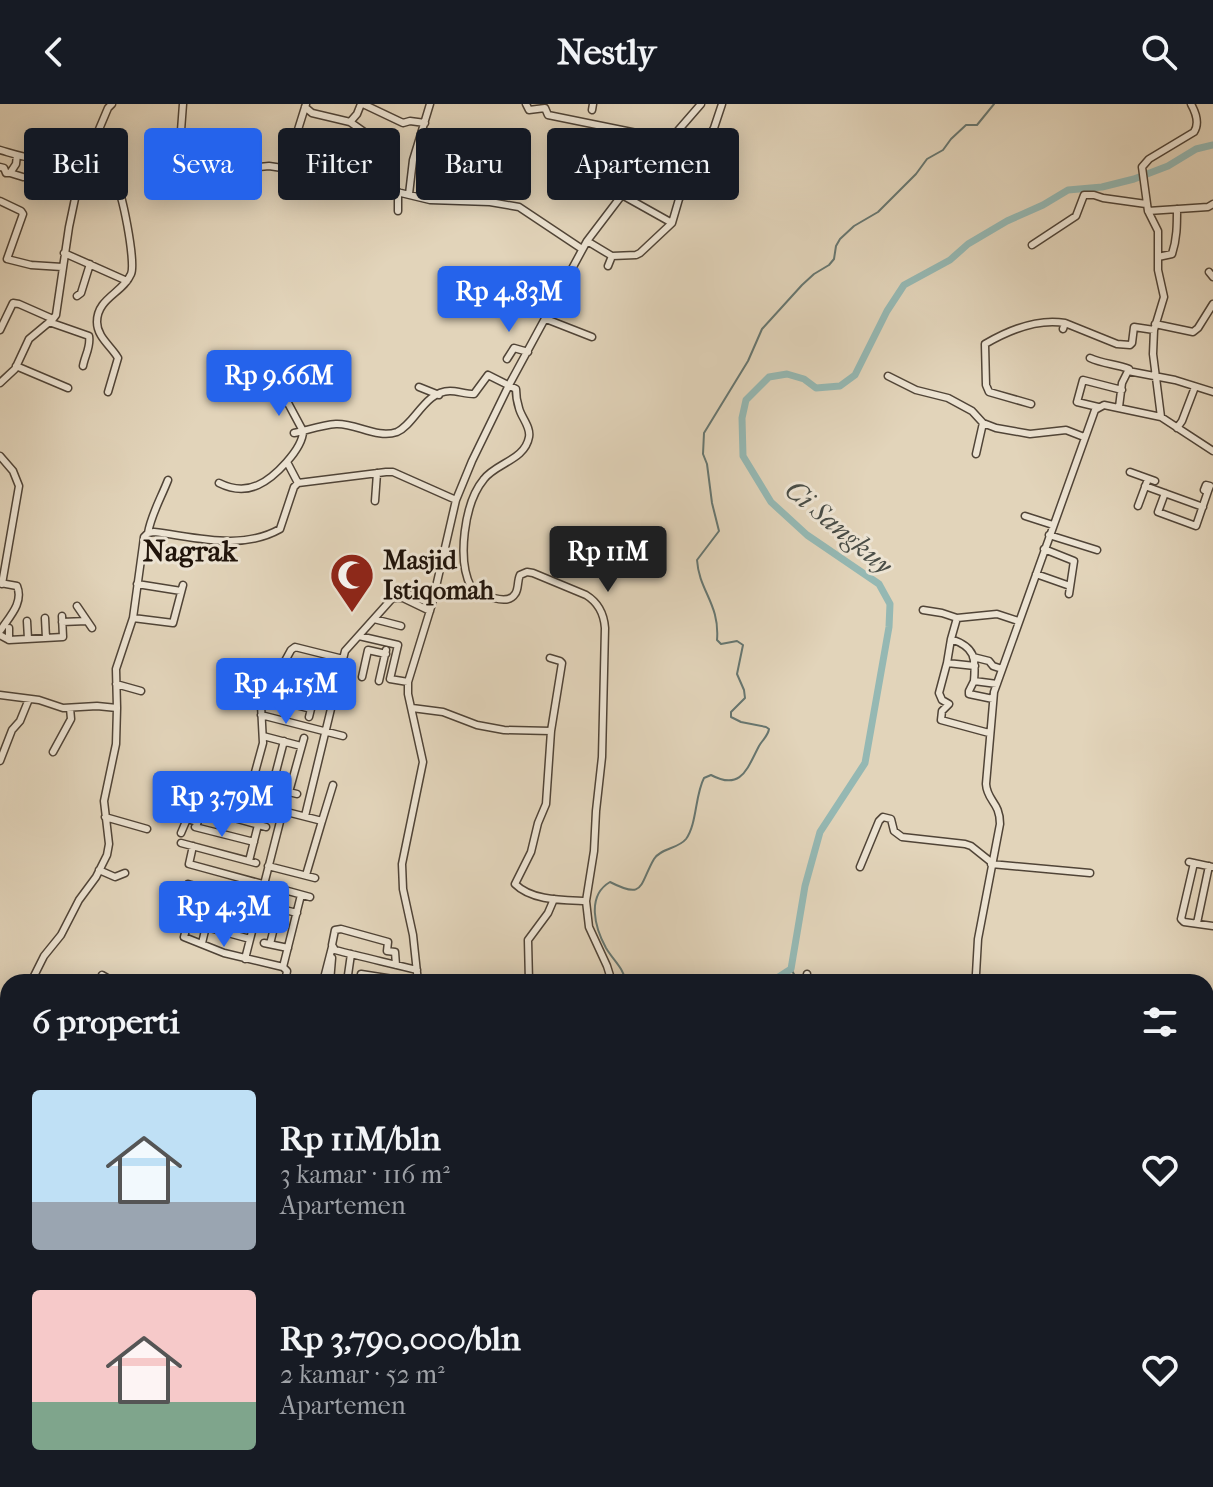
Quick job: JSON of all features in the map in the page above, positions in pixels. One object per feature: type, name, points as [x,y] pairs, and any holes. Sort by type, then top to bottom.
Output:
[{"type":"street","points":[[100,128],[112,104]]},
{"type":"street","points":[[183,104],[182,150],[195,150],[249,168],[278,167]]},
{"type":"street","points":[[350,122],[362,104],[403,123],[425,123]]},
{"type":"street","points":[[409,194],[413,160],[430,104]]},
{"type":"street","points":[[526,104],[529,110],[545,108],[548,115],[612,128]]},
{"type":"street","points":[[681,128],[702,104]]},
{"type":"street","points":[[587,241],[612,256],[636,255],[672,223],[679,199],[714,128],[722,104]]},
{"type":"street","points":[[1161,417],[1155,376],[1155,327],[1164,297],[1159,278],[1158,231],[1147,207],[1142,167],[1149,159],[1194,132],[1197,119],[1191,104]]},
{"type":"street","points":[[299,128],[306,106]]},
{"type":"street","points":[[306,106],[312,113],[350,122],[358,128]]},
{"type":"street","points":[[0,150],[24,156]]},
{"type":"street","points":[[10,173],[17,155]]},
{"type":"street","points":[[0,167],[6,173],[23,177]]},
{"type":"street","points":[[400,192],[430,200],[490,202],[519,207],[582,249]]},
{"type":"street","points":[[1032,245],[1076,216],[1084,195],[1147,207],[1177,209],[1213,204]]},
{"type":"street","points":[[0,383],[16,366],[29,339],[51,320],[57,309],[75,200]]},
{"type":"street","points":[[108,392],[118,361],[98,330],[98,315],[104,302],[127,281],[133,267],[121,200]]},
{"type":"street","points":[[398,200],[398,211]]},
{"type":"street","points":[[416,974],[402,864],[423,762],[408,682],[431,607],[456,500],[472,461],[582,249],[618,200]]},
{"type":"street","points":[[631,200],[672,223]]},
{"type":"street","points":[[0,201],[23,214],[3,258],[31,265],[62,267]]},
{"type":"street","points":[[1158,257],[1172,254],[1176,240],[1177,209]]},
{"type":"street","points":[[64,253],[127,281]]},
{"type":"street","points":[[608,266],[612,256]]},
{"type":"street","points":[[77,296],[81,293],[90,264]]},
{"type":"street","points":[[0,330],[13,303],[19,304],[90,337],[83,366]]},
{"type":"street","points":[[1031,404],[989,392],[986,385],[985,344],[1035,322],[1052,320],[1120,345],[1131,345],[1134,327],[1193,332],[1213,304]]},
{"type":"street","points":[[87,313],[98,315]]},
{"type":"street","points":[[546,319],[592,337]]},
{"type":"street","points":[[507,359],[514,348],[528,352]]},
{"type":"street","points":[[1090,358],[1120,365],[1128,371],[1175,380],[1213,392]]},
{"type":"street","points":[[16,366],[68,388]]},
{"type":"street","points":[[1119,407],[1123,380],[1128,371]]},
{"type":"street","points":[[294,433],[337,424],[384,434],[394,433],[407,425],[421,407],[439,395],[451,391],[475,394],[488,375],[516,389],[529,438],[517,455],[484,478],[468,511],[464,542],[466,576],[471,587],[501,600],[516,594],[520,575],[533,573],[593,600],[604,619],[602,757],[594,851],[586,901],[589,927],[610,974]]},
{"type":"street","points":[[888,376],[916,390],[954,401],[972,411],[983,423],[996,428],[1021,433],[1060,429],[1084,437]]},
{"type":"street","points":[[1122,390],[1083,380],[1077,402],[1098,407],[1119,407],[1161,417],[1213,451]]},
{"type":"street","points":[[419,387],[439,395]]},
{"type":"street","points":[[1177,428],[1195,387]]},
{"type":"street","points":[[219,483],[236,489],[259,485],[287,462],[300,445],[303,431],[281,390]]},
{"type":"street","points":[[976,974],[989,861],[998,840],[1000,815],[986,789],[993,699],[1084,437],[1098,407]]},
{"type":"street","points":[[976,454],[983,423]]},
{"type":"street","points":[[0,456],[13,471],[19,486],[1,584],[17,586],[20,594],[0,633],[9,640],[63,637],[62,619],[87,621]]},
{"type":"street","points":[[287,462],[298,483]]},
{"type":"street","points":[[148,533],[226,541],[274,533],[282,526],[293,489],[298,483],[377,473],[393,472],[456,500]]},
{"type":"street","points":[[1130,472],[1165,493],[1201,506]]},
{"type":"street","points":[[1138,506],[1159,472]]},
{"type":"street","points":[[375,501],[377,473]]},
{"type":"street","points":[[35,974],[44,956],[61,935],[108,851],[105,795],[116,744],[116,669],[133,618],[144,537],[168,480]]},
{"type":"street","points":[[1165,493],[1158,512],[1196,526],[1209,487]]},
{"type":"street","points":[[1025,516],[1053,525]]},
{"type":"street","points":[[1049,535],[1097,550]]},
{"type":"street","points":[[446,538],[464,542]]},
{"type":"street","points":[[1044,549],[1074,561],[1069,594]]},
{"type":"street","points":[[1036,574],[1070,586]]},
{"type":"street","points":[[133,618],[173,624],[182,588],[137,584]]},
{"type":"street","points":[[305,816],[348,648],[393,598],[431,607]]},
{"type":"street","points":[[77,606],[92,628]]},
{"type":"street","points":[[923,610],[957,618],[997,614],[1018,621]]},
{"type":"street","points":[[45,618],[46,638]]},
{"type":"street","points":[[957,618],[939,693],[942,700],[949,704],[942,711],[941,720],[989,733]]},
{"type":"street","points":[[373,619],[401,626]]},
{"type":"street","points":[[27,621],[28,639]]},
{"type":"street","points":[[9,628],[9,640]]},
{"type":"street","points":[[359,636],[398,645],[390,679],[408,682]]},
{"type":"street","points":[[951,639],[962,643],[973,657],[974,681],[969,694],[993,699]]},
{"type":"street","points":[[379,681],[388,643]]},
{"type":"street","points":[[242,820],[263,743],[261,705],[291,650],[295,647],[343,659]]},
{"type":"street","points":[[973,657],[989,661],[1002,669]]},
{"type":"street","points":[[362,677],[366,658],[385,658]]},
{"type":"street","points":[[550,658],[562,663],[551,731],[546,804],[531,852],[515,884],[530,894],[586,901]]},
{"type":"street","points":[[947,663],[975,666]]},
{"type":"street","points":[[284,664],[320,670],[309,717]]},
{"type":"street","points":[[275,680],[315,691]]},
{"type":"street","points":[[974,681],[997,684]]},
{"type":"street","points":[[116,684],[141,691]]},
{"type":"street","points":[[0,695],[70,708],[117,708]]},
{"type":"street","points":[[265,697],[311,709]]},
{"type":"street","points":[[0,761],[3,745],[20,721],[29,699]]},
{"type":"street","points":[[53,752],[71,719],[70,708]]},
{"type":"street","points":[[412,708],[443,712],[477,725],[504,730],[551,731]]},
{"type":"street","points":[[261,715],[343,736]]},
{"type":"street","points":[[263,736],[301,746]]},
{"type":"street","points":[[253,783],[293,793],[304,738]]},
{"type":"street","points":[[272,787],[284,741]]},
{"type":"street","points":[[306,875],[333,785]]},
{"type":"street","points":[[248,802],[322,821]]},
{"type":"street","points":[[181,843],[252,862],[254,842],[262,826],[202,809],[195,825]]},
{"type":"street","points":[[245,959],[283,810]]},
{"type":"street","points":[[105,817],[147,829]]},
{"type":"street","points":[[860,867],[883,817],[891,819],[893,830],[902,837],[965,844],[989,861],[1090,873]]},
{"type":"street","points":[[181,833],[187,819],[195,825],[254,842]]},
{"type":"street","points":[[193,846],[189,864],[310,897]]},
{"type":"street","points":[[1197,923],[1211,867],[1191,863],[1181,919],[1184,922],[1213,925]]},
{"type":"street","points":[[268,866],[315,878]]},
{"type":"street","points":[[99,870],[115,877],[125,873]]},
{"type":"street","points":[[232,925],[244,880]]},
{"type":"street","points":[[188,884],[239,898]]},
{"type":"street","points":[[197,887],[184,936],[224,953],[283,967],[286,974]]},
{"type":"street","points":[[283,967],[301,895]]},
{"type":"street","points":[[529,974],[528,940],[548,913],[554,899]]},
{"type":"street","points":[[288,948],[267,944],[276,908],[297,913]]},
{"type":"street","points":[[202,943],[210,910],[234,915]]},
{"type":"street","points":[[206,927],[250,939]]},
{"type":"street","points":[[325,974],[337,929],[388,942],[387,951],[395,952],[396,965]]},
{"type":"street","points":[[333,948],[417,970]]},
{"type":"street","points":[[331,974],[333,948]]},
{"type":"street","points":[[348,974],[351,954]]},
{"type":"waterway","points":[[624,974],[606,948],[596,922],[595,904],[602,888],[610,882],[630,890],[640,887],[657,855],[679,845],[690,833],[704,778],[711,775],[729,780],[742,775],[769,729],[731,717],[731,712],[745,698],[737,674],[743,645],[737,641],[721,644],[717,640],[713,607],[701,581],[697,560],[719,531],[703,454],[704,433],[748,361],[762,329],[802,285],[829,265],[840,239],[854,226],[878,212],[927,159],[943,150],[966,125],[977,125],[994,104]]},
{"type":"waterway","name":"Ci Sangkuy","points":[[783,974],[791,969],[805,886],[820,832],[865,763],[889,627],[890,604],[879,584],[807,535],[771,502],[743,456],[742,418],[746,400],[769,377],[787,374],[804,379],[816,388],[840,386],[855,375],[887,311],[904,285],[950,260],[968,244],[1007,221],[1068,190],[1102,187],[1134,179],[1168,166],[1196,149],[1213,145]]},
{"type":"waterway","points":[[791,969],[794,974]]},
{"type":"place","name":"Masjid Istiqomah","points":[[352,614]]},
{"type":"district","name":"Nagrak","points":[[190,551]]}]
